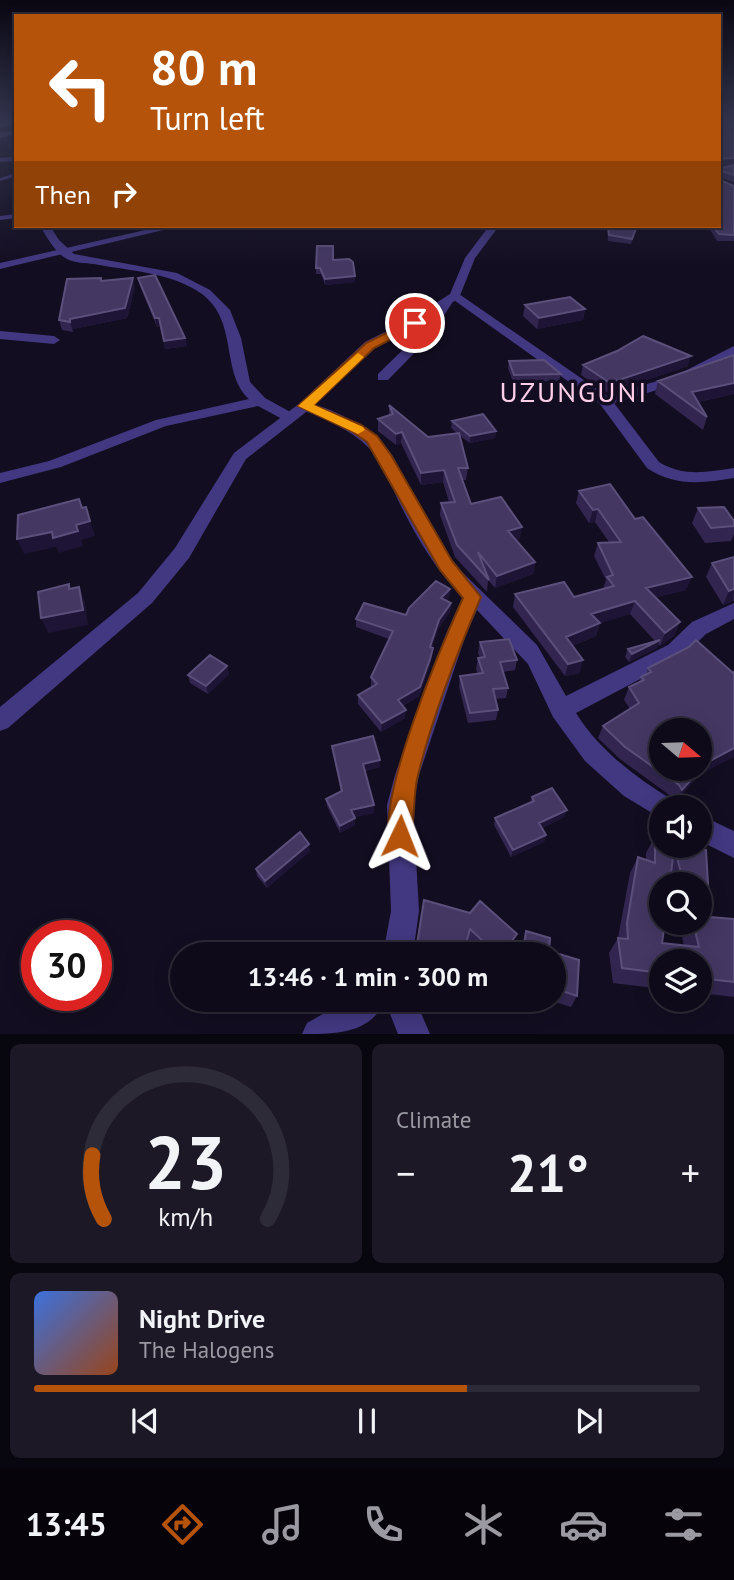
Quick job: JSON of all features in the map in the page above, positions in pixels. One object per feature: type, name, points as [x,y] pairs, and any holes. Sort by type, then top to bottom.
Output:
[{"type":"street","points":[[46,228],[65,252],[77,259],[173,275],[206,292],[224,310],[235,338],[243,382],[260,401]]},
{"type":"street","points":[[0,266],[167,228]]},
{"type":"street","points":[[383,377],[426,334],[451,300],[464,269],[493,228]]},
{"type":"street","points":[[451,300],[605,401],[660,471],[688,480],[734,473]]},
{"type":"street","points":[[0,721],[145,598],[182,553],[240,456],[297,412],[370,345],[451,300]]},
{"type":"street","points":[[0,335],[14,339],[54,340]]},
{"type":"street","points":[[605,401],[682,378],[734,350]]},
{"type":"street","points":[[0,478],[55,464],[161,424],[260,401],[356,428],[372,439],[384,455],[446,565],[472,597],[529,649],[543,668],[561,710],[577,735],[607,769],[631,789],[649,799]]},
{"type":"street","points":[[400,942],[405,911],[400,805],[407,775],[456,634],[472,597]]},
{"type":"street","points":[[561,710],[675,651],[699,628],[734,610]]},
{"type":"street","points":[[712,833],[734,845]]},
{"type":"street","points":[[318,1034],[357,1012]]},
{"type":"street","points":[[405,1012],[414,1034]]},
{"type":"building","points":[[734,169],[734,175],[722,171]]},
{"type":"building","points":[[721,180],[734,186],[734,235],[719,234],[714,228],[721,228]]},
{"type":"building","points":[[608,228],[636,228],[632,239],[609,235]]},
{"type":"building","points":[[317,246],[333,246],[333,260],[349,259],[353,262],[355,276],[325,279],[320,268],[316,268]]},
{"type":"building","points":[[155,275],[185,338],[164,341],[159,318],[155,318],[138,278]]},
{"type":"building","points":[[101,278],[101,281],[133,278],[125,308],[70,319],[70,322],[59,320],[67,279]]},
{"type":"building","points":[[570,297],[585,309],[539,318],[525,305]]},
{"type":"building","points":[[643,336],[691,356],[610,383],[583,365],[617,351]]},
{"type":"building","points":[[734,355],[734,383],[692,392],[707,417],[658,381]]},
{"type":"building","points":[[544,360],[561,374],[514,375],[509,361]]},
{"type":"building","points":[[389,405],[428,437],[459,433],[468,468],[458,468],[471,504],[501,497],[522,527],[508,531],[535,562],[497,576],[478,552],[489,580],[457,545],[441,503],[455,502],[444,470],[421,473],[402,432],[396,434],[378,419],[393,414]]},
{"type":"building","points":[[483,414],[496,431],[470,436],[452,421]]},
{"type":"building","points":[[610,484],[635,519],[643,517],[692,577],[646,588],[680,622],[665,633],[635,601],[591,614],[600,623],[566,637],[583,660],[568,664],[515,594],[564,582],[574,597],[614,586],[607,577],[613,575],[598,543],[621,542],[598,509],[593,510],[579,491]]},
{"type":"building","points":[[79,499],[82,508],[86,507],[90,521],[76,525],[78,531],[53,538],[52,532],[17,539],[18,515]]},
{"type":"building","points":[[724,507],[734,521],[734,526],[711,528],[698,508]]},
{"type":"building","points":[[734,557],[734,589],[729,591],[712,563]]},
{"type":"building","points":[[436,581],[450,589],[441,598],[451,603],[439,620],[420,687],[398,700],[406,710],[382,723],[358,695],[377,684],[371,677],[393,631],[356,619],[364,603],[406,615],[409,608]]},
{"type":"building","points":[[69,584],[69,589],[79,587],[83,610],[41,618],[38,592]]},
{"type":"building","points":[[509,639],[517,660],[500,662],[508,688],[493,689],[498,710],[470,713],[460,676],[483,673],[478,658],[485,657],[480,642]]},
{"type":"building","points":[[660,640],[632,654],[628,649]]},
{"type":"building","points":[[696,640],[734,672],[734,748],[712,760],[712,718],[649,718],[649,764],[625,747],[603,726],[639,703],[629,687],[644,680],[641,677],[651,672],[648,668],[689,647]]},
{"type":"building","points":[[210,655],[227,666],[206,686],[188,675]]},
{"type":"building","points":[[373,736],[380,760],[363,764],[374,805],[351,810],[355,818],[340,826],[326,799],[342,791],[332,746]]},
{"type":"building","points":[[673,781],[690,781],[682,790]]},
{"type":"building","points":[[552,788],[567,810],[539,823],[546,835],[513,850],[495,818],[534,801],[532,797]]},
{"type":"building","points":[[300,832],[309,844],[265,881],[256,869]]},
{"type":"building","points":[[638,857],[655,863],[655,858],[673,858],[671,872],[649,872],[649,935],[663,935],[662,943],[699,947],[696,935],[712,935],[712,917],[734,919],[734,982],[712,979],[712,949],[649,949],[649,971],[622,968],[618,938],[628,939],[627,923]]},
{"type":"building","points":[[677,858],[706,858],[707,872],[681,872]]},
{"type":"building","points":[[424,900],[470,913],[480,901],[517,934],[511,942],[484,942],[470,929],[466,942],[417,942]]},
{"type":"building","points":[[526,931],[550,938],[550,942],[525,942]]},
{"type":"building","points":[[566,956],[579,960],[577,996],[566,992]]},
{"type":"slow traffic","points":[[358,357],[305,406],[358,430]]},
{"type":"district","name":"UZUNGUNI","points":[[574,391]]},
{"type":"route","points":[[400,836],[400,805],[407,775],[456,634],[472,597],[429,539],[384,455],[372,439],[334,417],[305,406],[370,345],[415,323]]}]
